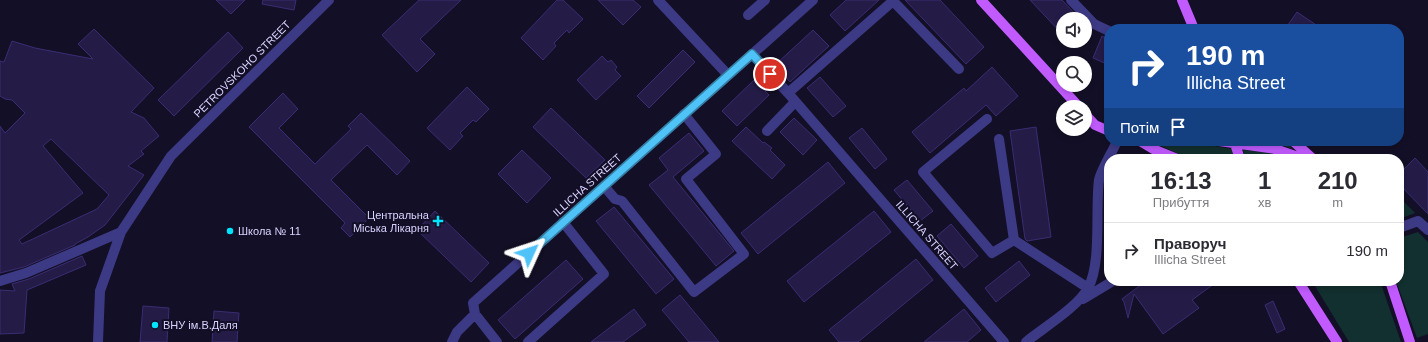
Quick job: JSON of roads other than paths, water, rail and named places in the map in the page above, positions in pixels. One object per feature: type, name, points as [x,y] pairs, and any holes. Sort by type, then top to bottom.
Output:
[{"type":"main road","points":[[981,0],[1073,100]]},
{"type":"main road","points":[[1182,0],[1192,24]]},
{"type":"main road","points":[[1092,122],[1095,125],[1104,129]]},
{"type":"main road","points":[[1148,146],[1165,154]]},
{"type":"main road","points":[[1258,146],[1275,149],[1290,154]]},
{"type":"main road","points":[[1299,146],[1307,154]]},
{"type":"main road","points":[[1301,286],[1336,342]]},
{"type":"main road","points":[[1392,286],[1410,342]]},
{"type":"street","name":"PETROVSKOHO STREET","points":[[98,342],[100,291],[121,232],[171,156],[329,0]]},
{"type":"street","points":[[658,0],[728,75]]},
{"type":"street","points":[[748,15],[765,0]]},
{"type":"street","name":"ILLICHA STREET","points":[[475,314],[473,303],[813,0]]},
{"type":"street","points":[[1071,0],[1094,24],[1104,28]]},
{"type":"street","points":[[788,93],[893,1],[959,69]]},
{"type":"street","name":"ILLICHA STREET","points":[[752,54],[788,93],[1004,342]]},
{"type":"street","points":[[767,131],[795,102]]},
{"type":"street","points":[[604,186],[615,199],[622,201],[694,292],[744,254],[686,179],[716,154],[684,114]]},
{"type":"street","points":[[987,118],[923,172],[992,253],[1014,240]]},
{"type":"street","points":[[998,139],[1014,240],[1088,288]]},
{"type":"street","points":[[1079,301],[1088,288],[1094,275],[1099,178],[1104,168]]},
{"type":"street","points":[[1404,226],[1418,221],[1428,230]]},
{"type":"street","points":[[528,342],[604,274],[563,222]]},
{"type":"street","points":[[0,281],[26,272],[121,232]]},
{"type":"street","points":[[1026,342],[1079,301],[1104,286]]},
{"type":"street","points":[[452,342],[457,332],[475,314],[497,342]]},
{"type":"place","name":"Центральна Міська Лікарня","points":[[438,221]]},
{"type":"place","name":"Школа № 11","points":[[230,231]]},
{"type":"place","name":"ВНУ ім.В.Даля","points":[[155,325]]}]
